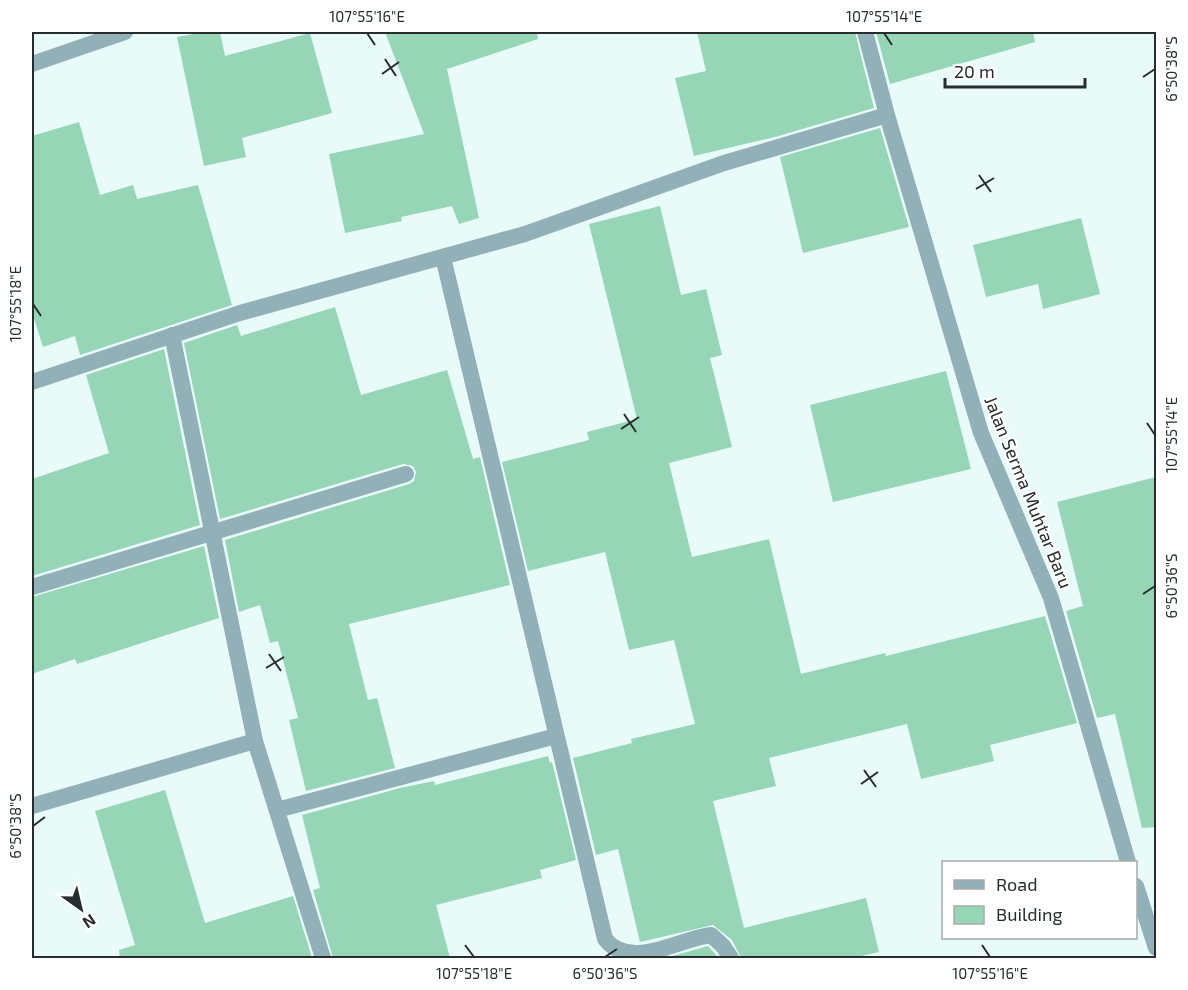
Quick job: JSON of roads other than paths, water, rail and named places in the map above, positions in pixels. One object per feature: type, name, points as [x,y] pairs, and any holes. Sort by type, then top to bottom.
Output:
[{"type":"street","points":[[32,64],[125,32]]},
{"type":"street","name":"Jalan Serma Muhtar Baru","points":[[866,32],[887,115],[981,433],[1051,598],[1128,861]]},
{"type":"street","points":[[32,382],[240,313],[525,234],[724,163],[887,115]]},
{"type":"street","points":[[444,257],[605,939],[612,948],[637,954],[711,935],[723,946],[731,958]]},
{"type":"street","points":[[172,335],[255,741],[323,958]]},
{"type":"street","points":[[32,587],[406,474]]},
{"type":"street","points":[[277,810],[556,736]]},
{"type":"street","points":[[32,806],[255,741]]},
{"type":"street","points":[[1137,889],[1156,948]]}]
